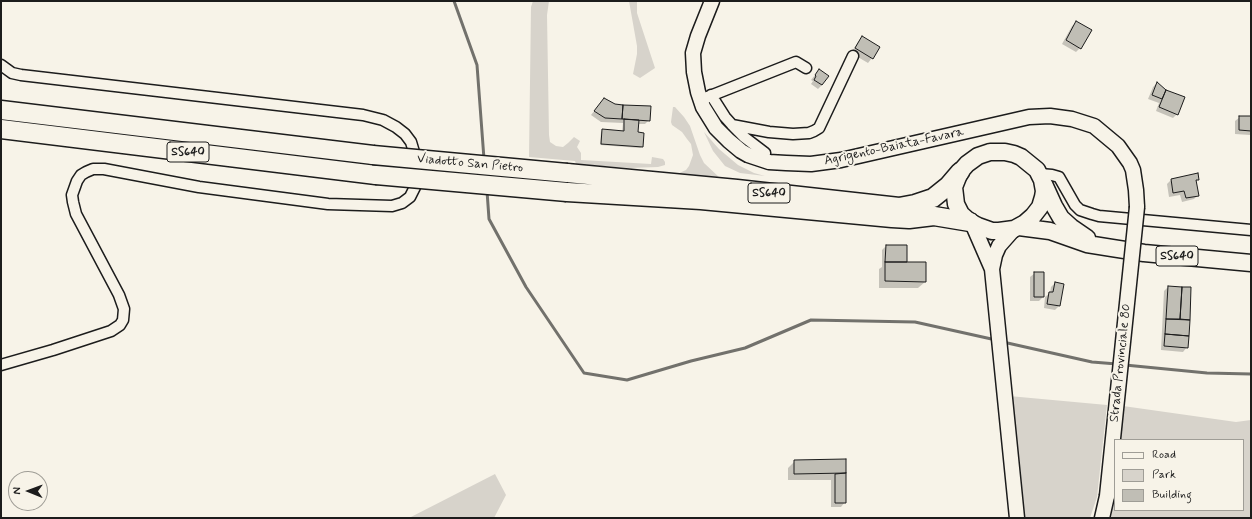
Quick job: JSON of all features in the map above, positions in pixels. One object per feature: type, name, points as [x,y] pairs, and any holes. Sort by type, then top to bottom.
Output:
[{"type":"highway","points":[[1,105],[38,114]]},
{"type":"highway","name":"SS640","points":[[1,110],[38,114]]},
{"type":"highway","name":"Viadotto San Pietro","points":[[38,114],[373,155],[899,207],[933,198],[948,186],[960,172]]},
{"type":"highway","name":"SS640","points":[[1,129],[164,149]]},
{"type":"highway","points":[[1,142],[37,146],[164,149]]},
{"type":"highway","name":"Viadotto San Pietro","points":[[164,149],[376,175],[568,192],[701,200],[892,218],[934,216],[971,222]]},
{"type":"main road","points":[[997,152],[1014,154],[1021,157],[1033,165],[1041,177],[1061,218],[1070,227],[1102,247],[1050,232],[1016,228],[992,231],[982,228],[971,222],[958,209],[954,198],[954,188],[960,172],[967,164],[984,153],[997,152]]},
{"type":"main road","points":[[1016,228],[1033,216],[1040,207],[1044,197],[1044,185],[1041,177]]},
{"type":"main road","name":"SS640","points":[[1102,247],[1144,253],[1251,263]]},
{"type":"street","name":"Agrigento-Baiata-Favara","points":[[712,1],[693,53],[694,72],[706,97],[707,114],[722,135],[741,151],[763,161],[786,164],[811,164],[841,160],[1029,117],[1050,116],[1072,118],[1094,126],[1118,146],[1133,170],[1137,207]]},
{"type":"street","points":[[732,125],[769,132],[793,134],[809,133],[814,131],[819,128],[853,56]]},
{"type":"street","points":[[763,161],[765,153],[744,137],[706,97],[796,62],[806,68]]},
{"type":"street","points":[[1,65],[12,73],[21,75],[364,115],[383,120],[405,134],[414,152],[416,166],[415,187],[410,197],[402,203],[392,206],[328,204],[199,187],[104,169],[86,172],[77,181],[72,195],[76,214],[119,295],[124,309],[123,320],[120,325],[111,331],[1,365]]},
{"type":"street","points":[[1041,177],[1052,175],[1059,177],[1075,205],[1080,210],[1099,216],[1251,230]]},
{"type":"street","name":"Strada Provinciale 80","points":[[1102,518],[1107,496],[1137,207]]},
{"type":"street","points":[[971,222],[992,269]]},
{"type":"street","points":[[1016,228],[999,246],[992,269],[1017,518]]},
{"type":"green space","points":[[533,1],[549,1],[547,15],[550,142],[556,146],[563,147],[574,137],[580,141],[577,147],[581,153],[581,160],[651,164],[652,157],[663,159],[665,165],[658,167],[629,168],[576,164],[575,161],[529,157],[531,7]]},
{"type":"green space","points":[[629,1],[637,1],[637,13],[655,68],[640,78],[633,74],[637,46]]},
{"type":"green space","points":[[673,107],[675,107],[684,117],[690,126],[704,163],[720,178],[720,183],[675,175],[686,170],[693,155],[691,144],[682,132],[672,125]]},
{"type":"green space","points":[[704,132],[719,149],[738,165],[754,173],[765,176],[740,173],[725,166],[713,151]]},
{"type":"green space","points":[[1009,396],[1107,405],[1097,497],[1090,518],[1022,518]]},
{"type":"green space","points":[[1123,406],[1236,422],[1251,420],[1251,518],[1111,518],[1114,491],[1114,511],[1244,511],[1244,439],[1120,439]]},
{"type":"green space","points":[[495,474],[506,495],[494,518],[409,518]]},
{"type":"building","points":[[1076,21],[1092,30],[1081,49],[1066,40]]},
{"type":"building","points":[[862,36],[880,47],[873,59],[855,48]]},
{"type":"building","points":[[819,69],[829,76],[822,85],[814,80]]},
{"type":"building","points":[[1157,82],[1166,90],[1162,99],[1152,95]]},
{"type":"building","points":[[1166,90],[1185,97],[1178,115],[1159,107]]},
{"type":"building","points":[[604,98],[615,104],[623,105],[622,119],[605,118],[594,111]]},
{"type":"building","points":[[623,105],[651,106],[650,121],[622,119]]},
{"type":"building","points":[[1239,116],[1251,116],[1251,131],[1239,130]]},
{"type":"building","points":[[624,119],[639,120],[638,132],[644,133],[643,147],[601,144],[602,129],[624,131]]},
{"type":"building","points":[[1198,173],[1199,180],[1196,180],[1199,196],[1186,198],[1184,191],[1173,193],[1171,179]]},
{"type":"building","points":[[886,245],[907,245],[907,262],[885,262]]},
{"type":"building","points":[[885,262],[926,262],[926,282],[885,281]]},
{"type":"building","points":[[1034,272],[1044,272],[1044,297],[1034,297]]},
{"type":"building","points":[[1055,282],[1064,284],[1060,306],[1047,304],[1049,292],[1053,292]]},
{"type":"building","points":[[1168,286],[1182,287],[1180,319],[1166,319]]},
{"type":"building","points":[[1182,287],[1191,287],[1190,320],[1180,319]]},
{"type":"building","points":[[1166,319],[1190,320],[1189,336],[1165,334]]},
{"type":"building","points":[[1165,334],[1189,336],[1188,348],[1164,346]]},
{"type":"building","points":[[846,459],[846,473],[794,474],[794,460]]},
{"type":"building","points":[[846,473],[846,503],[835,503],[835,474]]},
{"type":"waterway","points":[[454,1],[477,65],[484,159]]},
{"type":"waterway","points":[[487,191],[489,219],[526,287],[584,373],[627,380],[691,361],[745,348],[811,320],[915,322],[996,340]]},
{"type":"waterway","points":[[1003,342],[1092,362],[1117,364]]},
{"type":"waterway","points":[[1125,365],[1207,373],[1251,374]]}]
